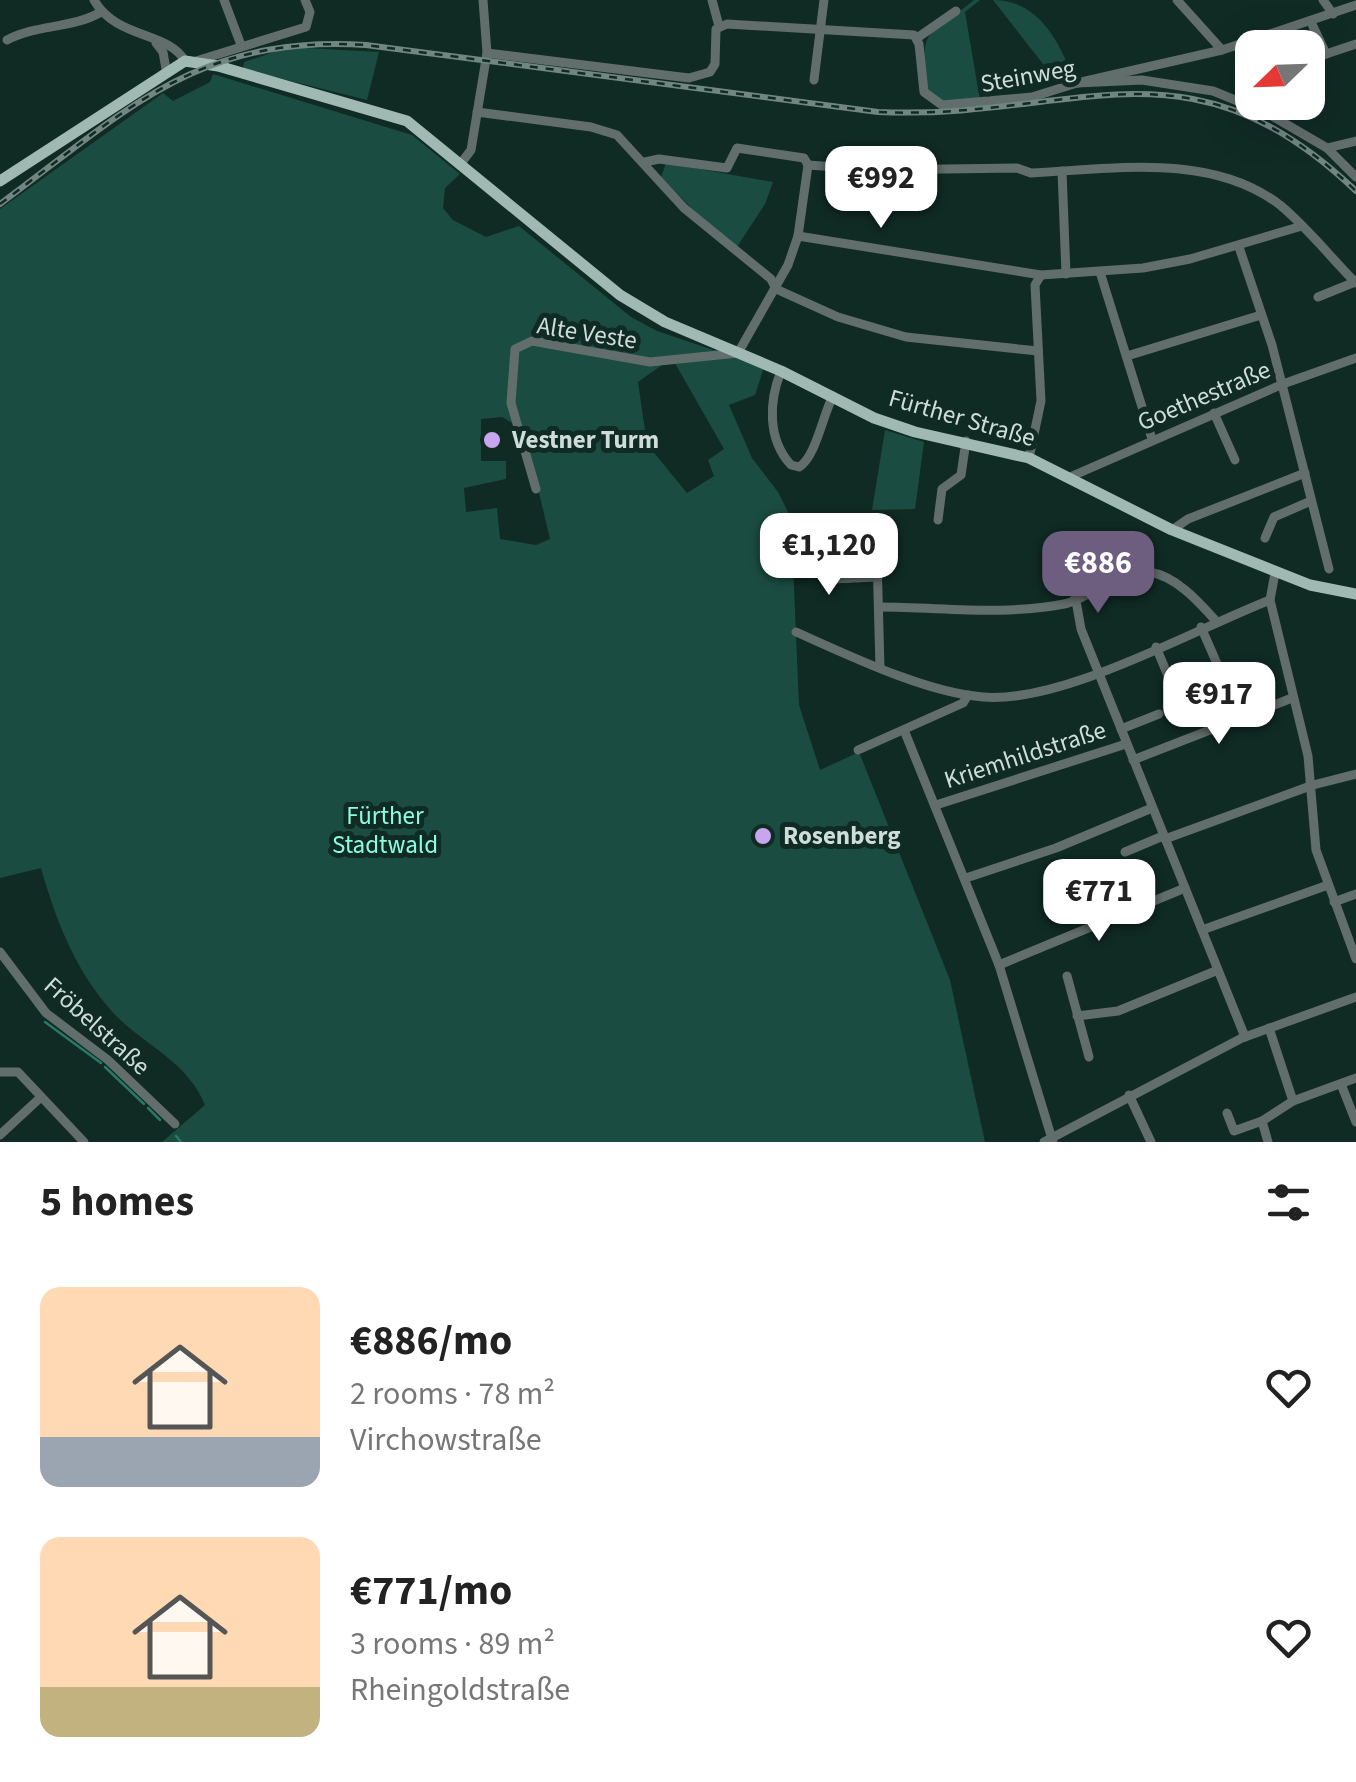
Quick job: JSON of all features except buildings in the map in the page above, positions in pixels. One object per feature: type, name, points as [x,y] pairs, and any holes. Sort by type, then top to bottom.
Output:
[{"type":"main road","points":[[0,181],[166,70],[190,61]]},
{"type":"main road","name":"Fürther Straße","points":[[190,61],[375,110],[420,129],[580,266],[620,295],[665,322],[781,371],[874,418],[915,432],[1029,458],[1172,530],[1275,573],[1310,586],[1356,594]]},
{"type":"street","points":[[94,0],[101,12],[122,28],[176,50],[190,61],[306,27],[310,12],[306,0]]},
{"type":"street","points":[[224,0],[241,45]]},
{"type":"street","points":[[462,162],[471,150],[487,53],[483,0]]},
{"type":"street","points":[[487,53],[702,77],[715,64],[715,34],[719,26],[712,0]]},
{"type":"street","points":[[814,80],[824,0]]},
{"type":"street","points":[[1177,0],[1222,50]]},
{"type":"street","points":[[1187,11],[1196,0]]},
{"type":"street","points":[[1323,0],[1333,14]]},
{"type":"street","points":[[1142,74],[1311,22],[1356,4]]},
{"type":"street","points":[[719,26],[915,36],[956,11]]},
{"type":"street","points":[[7,40],[22,32],[83,21],[101,12]]},
{"type":"street","points":[[1311,22],[1326,54],[1356,44]]},
{"type":"street","name":"Steinweg","points":[[915,36],[924,92],[942,105],[1032,97],[1076,83],[1142,74],[1212,92],[1267,113],[1327,148],[1356,178]]},
{"type":"street","points":[[154,41],[164,56],[166,70]]},
{"type":"street","points":[[164,56],[176,50]]},
{"type":"street","points":[[477,112],[605,130],[645,162],[684,208],[776,289],[838,317],[906,337],[1038,350]]},
{"type":"street","points":[[1327,148],[1356,141]]},
{"type":"street","points":[[645,162],[659,159],[727,168],[737,148],[878,170],[1196,168],[1235,180],[1278,204],[1355,283],[1318,297]]},
{"type":"street","points":[[738,353],[776,289],[798,236],[806,161]]},
{"type":"street","points":[[1062,171],[1066,274]]},
{"type":"street","points":[[798,236],[856,249],[957,260],[974,267],[1029,270],[1042,275],[1159,265],[1239,247],[1302,226]]},
{"type":"street","points":[[1239,247],[1283,384],[1329,569]]},
{"type":"street","points":[[1100,272],[1152,439]]},
{"type":"street","points":[[1029,458],[1041,401],[1035,285],[1042,275]]},
{"type":"street","points":[[1126,356],[1261,315]]},
{"type":"street","name":"Alte Veste","points":[[536,489],[511,403],[515,349],[524,342],[650,362],[738,353]]},
{"type":"street","name":"Goethestraße","points":[[1070,477],[1283,384],[1356,358]]},
{"type":"street","points":[[781,371],[770,408],[780,451],[791,465],[800,467],[809,459],[822,416],[833,396]]},
{"type":"street","points":[[1214,413],[1235,460]]},
{"type":"street","points":[[938,520],[942,488],[960,475],[966,441]]},
{"type":"street","points":[[1172,530],[1188,519],[1305,473]]},
{"type":"street","points":[[1265,538],[1274,517],[1311,501]]},
{"type":"street","points":[[876,520],[880,668]]},
{"type":"street","points":[[830,556],[833,579],[876,577]]},
{"type":"street","points":[[1070,567],[1075,602],[1098,672],[1245,1037]]},
{"type":"street","points":[[880,606],[1024,612],[1075,602],[1130,573],[1148,572],[1193,596],[1216,621]]},
{"type":"street","points":[[1275,573],[1270,600],[1313,784],[1316,850],[1356,959]]},
{"type":"street","points":[[796,632],[880,668],[968,695],[1002,698],[1098,672],[1270,600]]},
{"type":"street","points":[[1201,627],[1218,666]]},
{"type":"street","points":[[1156,647],[1174,690]]},
{"type":"street","points":[[858,750],[963,703],[968,695]]},
{"type":"street","points":[[1133,760],[1292,698]]},
{"type":"street","points":[[1121,729],[1158,714]]},
{"type":"street","points":[[904,730],[999,966],[1049,1140],[1245,1037],[1356,997]]},
{"type":"street","name":"Kriemhildstraße","points":[[936,805],[1126,744]]},
{"type":"street","points":[[1125,852],[1313,784],[1356,774]]},
{"type":"street","points":[[966,878],[1056,848],[1152,808]]},
{"type":"street","points":[[1202,930],[1328,885]]},
{"type":"street","points":[[999,966],[1184,888]]},
{"type":"street","points":[[1334,902],[1356,894]]},
{"type":"street","name":"Fröbelstraße","points":[[0,952],[46,1013],[108,1060],[175,1124]]},
{"type":"street","points":[[1077,1016],[1118,1011],[1218,970]]},
{"type":"street","points":[[1067,976],[1089,1057]]},
{"type":"street","points":[[1269,1028],[1293,1101]]},
{"type":"street","points":[[0,1072],[18,1072],[80,1141]]},
{"type":"street","points":[[1227,1113],[1234,1131],[1262,1121],[1293,1101],[1356,1078]]},
{"type":"street","points":[[1341,1084],[1356,1122]]},
{"type":"street","points":[[1129,1096],[1150,1142]]},
{"type":"street","points":[[0,1135],[41,1097]]},
{"type":"street","points":[[1262,1121],[1268,1142]]},
{"type":"green space","points":[[974,0],[980,0],[965,12],[980,100],[943,101],[927,91],[926,43],[936,28]]},
{"type":"green space","points":[[993,0],[1033,13],[1051,33],[1071,72],[1054,78]]},
{"type":"green space","points":[[289,47],[379,52],[367,100],[243,69],[244,62]]},
{"type":"green space","name":"Fürther Stadtwald","points":[[213,74],[412,135],[460,174],[445,188],[443,208],[453,220],[486,237],[519,226],[631,317],[657,331],[764,367],[755,395],[729,405],[752,458],[778,492],[791,518],[799,705],[820,770],[859,752],[950,980],[985,1142],[162,1142],[205,1105],[197,1089],[174,1063],[120,1020],[96,991],[67,941],[41,868],[0,878],[0,209],[163,93],[173,101],[210,82]],"holes":[[[672,358],[724,449],[708,460],[714,476],[687,493],[647,444],[638,382]],[[502,417],[524,430],[550,539],[536,545],[500,539],[497,508],[466,512],[464,488],[506,479],[506,461],[481,461],[481,419]]]},
{"type":"green space","points":[[666,163],[773,182],[765,204],[737,247],[706,223],[661,177]]},
{"type":"green space","points":[[885,430],[924,442],[915,509],[872,510]]},
{"type":"waterway","points":[[45,1022],[101,1063]]},
{"type":"waterway","points":[[105,1067],[144,1104]]},
{"type":"waterway","points":[[148,1108],[160,1120]]},
{"type":"waterway","points":[[176,1136],[181,1142]]},
{"type":"railway","points":[[0,204],[87,138],[167,86],[209,66],[255,52],[307,45],[366,45],[878,112],[948,111],[1127,94],[1182,97],[1237,112],[1295,141],[1356,191]]},
{"type":"place","name":"Vestner Turm","points":[[492,440]]},
{"type":"place","name":"Rosenberg","points":[[763,836]]}]
